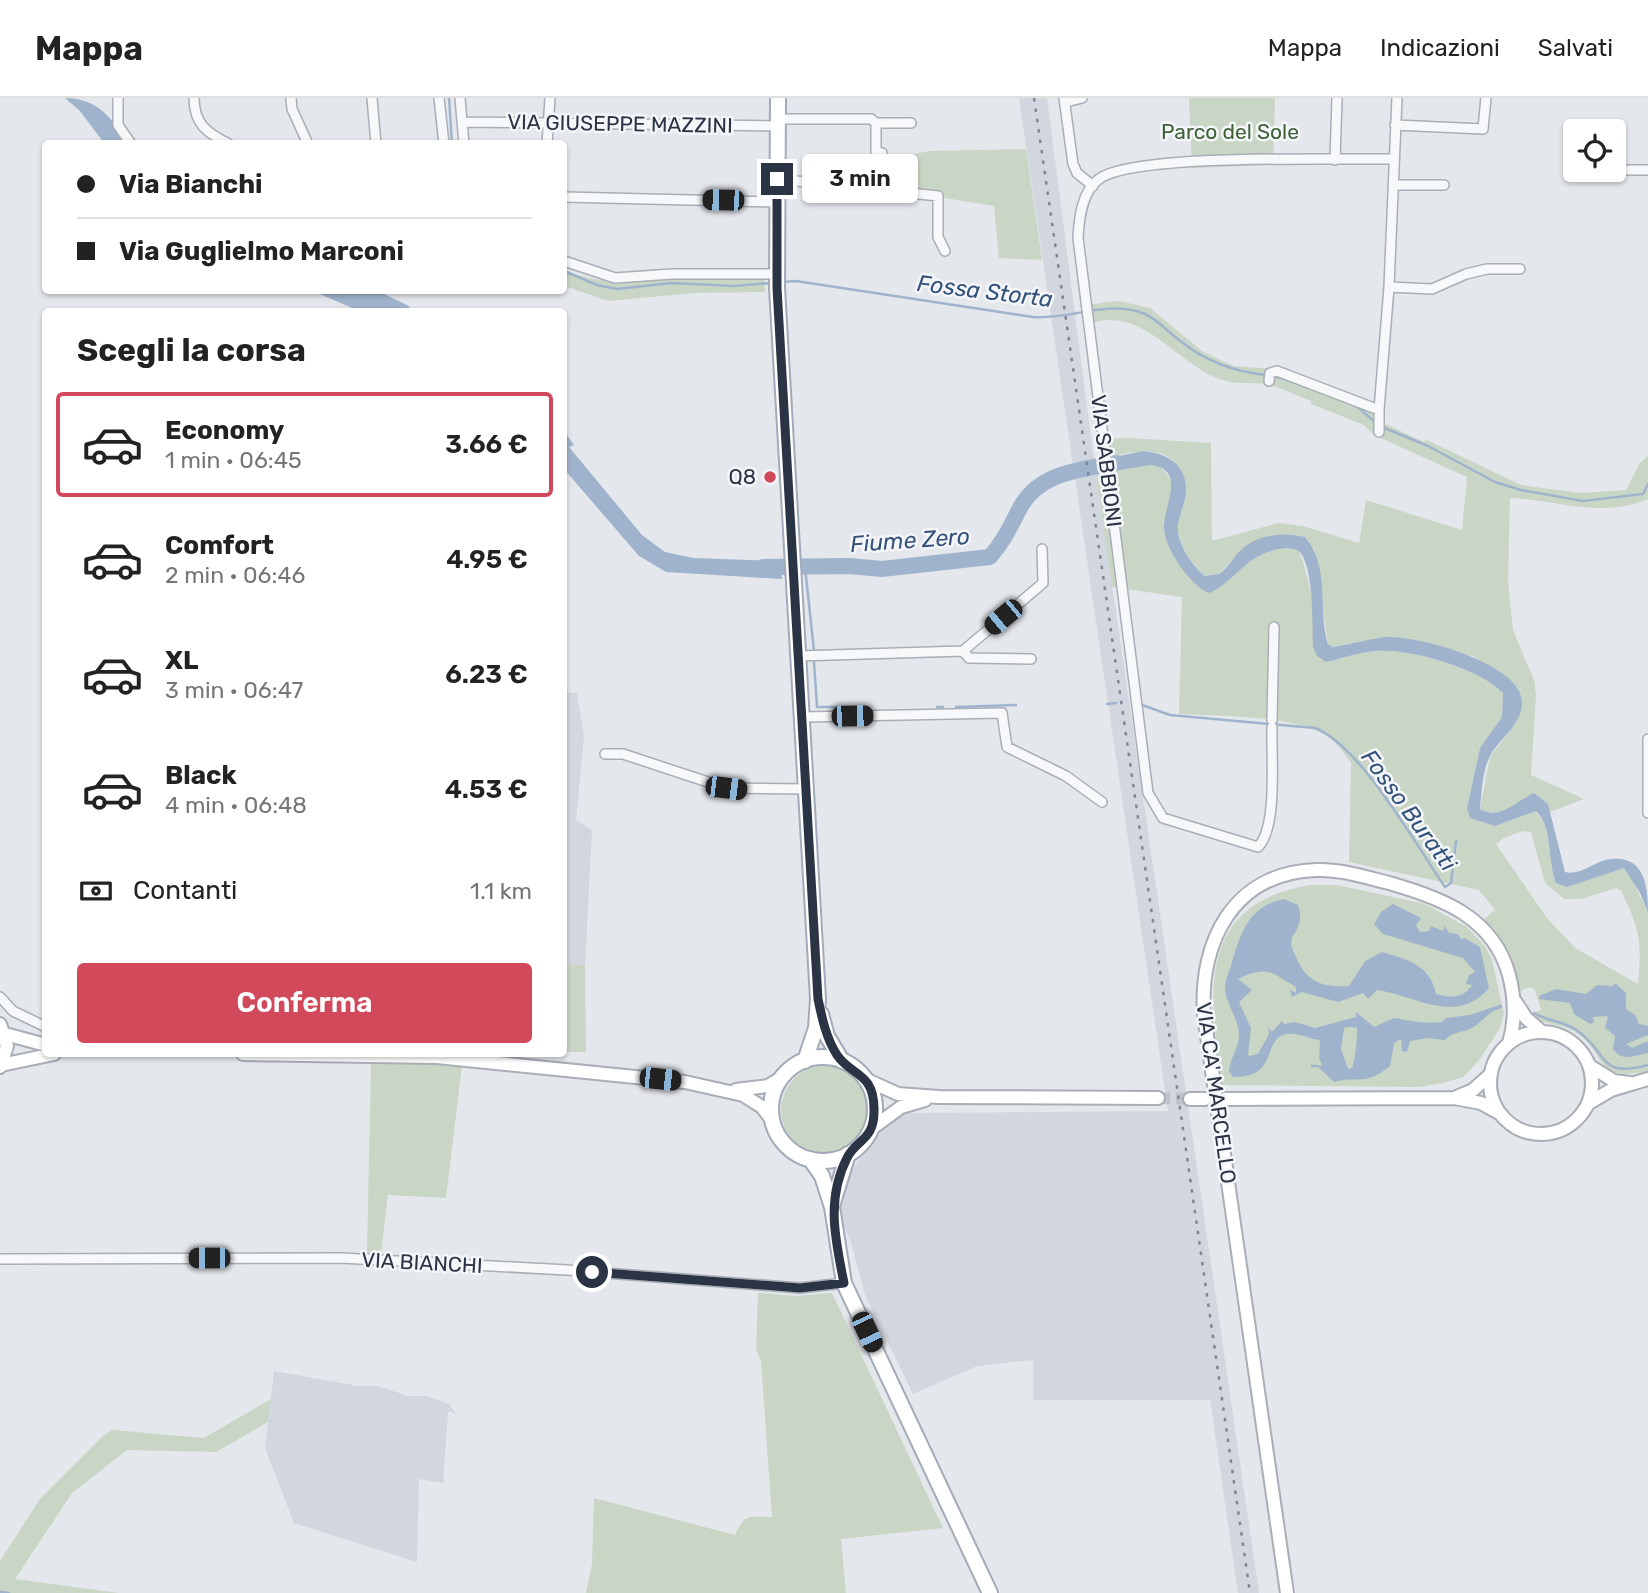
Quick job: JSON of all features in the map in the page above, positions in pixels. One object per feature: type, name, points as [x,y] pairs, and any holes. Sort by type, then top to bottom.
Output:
[{"type":"main road","points":[[778,98],[777,281],[818,999],[816,1028],[805,1061]]},
{"type":"main road","name":"VIA CA' MARCELLO","points":[[1287,1593],[1204,1015],[1204,971],[1211,943],[1231,911],[1260,887],[1292,874],[1337,871],[1419,892],[1468,915],[1485,930],[1499,949],[1514,1001],[1514,1024],[1509,1043],[1497,1057],[1491,1074],[1473,1090],[1454,1098]]},
{"type":"main road","points":[[818,999],[827,1036],[842,1062]]},
{"type":"main road","name":"VIA CA' MARCELLO","points":[[1514,1001],[1526,1018],[1542,1032],[1571,1041],[1590,1066]]},
{"type":"main road","points":[[2,1029],[42,1044]]},
{"type":"main road","points":[[2,1029],[7,1045],[1,1066],[42,1057]]},
{"type":"main road","points":[[1509,1043],[1530,1033],[1542,1032]]},
{"type":"main road","points":[[437,1057],[562,1067],[729,1090],[759,1088],[784,1076],[805,1061],[825,1058],[842,1062],[865,1079],[898,1094],[939,1097],[1158,1098]]},
{"type":"main road","points":[[1590,1066],[1614,1081],[1630,1083]]},
{"type":"main road","points":[[1589,1103],[1593,1085],[1590,1066]]},
{"type":"main road","points":[[1491,1074],[1491,1094],[1499,1113]]},
{"type":"main road","points":[[772,1120],[773,1095],[784,1076]]},
{"type":"main road","points":[[865,1079],[874,1107],[871,1129]]},
{"type":"main road","name":"VIA CA' MARCELLO","points":[[1225,1099],[1454,1098],[1481,1103],[1522,1131],[1542,1135],[1570,1126],[1589,1103],[1611,1090],[1648,1079]]},
{"type":"main road","points":[[729,1090],[757,1102],[772,1120],[785,1145],[810,1159],[822,1176],[832,1207],[844,1283],[990,1593]]},
{"type":"main road","points":[[810,1159],[832,1160],[848,1154],[862,1143],[871,1129],[901,1107],[939,1097]]},
{"type":"main road","points":[[1190,1099],[1205,1099]]},
{"type":"main road","points":[[832,1207],[848,1154]]},
{"type":"street","points":[[118,98],[118,125],[128,140]]},
{"type":"street","points":[[194,98],[198,122],[210,134],[221,140]]},
{"type":"street","points":[[291,98],[292,109],[306,140]]},
{"type":"street","points":[[372,98],[376,140]]},
{"type":"street","points":[[439,98],[444,140]]},
{"type":"street","points":[[460,98],[464,140]]},
{"type":"street","points":[[547,140],[550,98]]},
{"type":"street","points":[[1082,98],[1065,100],[1073,164],[1077,173],[1093,186],[1118,169],[1190,162],[1393,159]]},
{"type":"street","points":[[1335,160],[1338,98]]},
{"type":"street","points":[[1379,428],[1389,287],[1397,98]]},
{"type":"street","points":[[1395,125],[1483,129],[1486,98]]},
{"type":"street","name":"VIA GIUSEPPE MAZZINI","points":[[462,122],[778,123],[872,119],[876,124],[911,123]]},
{"type":"street","points":[[876,124],[876,152],[882,153]]},
{"type":"street","points":[[1626,170],[1648,170]]},
{"type":"street","points":[[777,179],[938,196],[938,237],[945,251]]},
{"type":"street","points":[[1393,185],[1444,185]]},
{"type":"street","name":"VIA SABBIONI","points":[[1093,186],[1080,214],[1078,238],[1149,793],[1163,818],[1258,847],[1265,839],[1270,803],[1274,627]]},
{"type":"street","points":[[567,197],[777,202]]},
{"type":"street","points":[[567,262],[615,278],[672,274],[777,281]]},
{"type":"street","points":[[1389,287],[1432,289],[1476,271],[1520,269]]},
{"type":"street","points":[[1270,377],[1277,372],[1379,410]]},
{"type":"street","points":[[798,656],[962,651],[1042,583],[1042,549]]},
{"type":"street","points":[[962,651],[969,658],[1031,659]]},
{"type":"street","points":[[802,717],[1002,713],[1007,747],[1066,776],[1102,802]]},
{"type":"street","points":[[1648,739],[1648,813]]},
{"type":"street","points":[[605,754],[623,754],[726,788],[805,789]]},
{"type":"street","points":[[0,997],[13,1011],[42,1025]]},
{"type":"street","name":"VIA BIANCHI","points":[[0,1259],[341,1258],[567,1270],[800,1288],[844,1283]]},
{"type":"shaded area","points":[[1019,98],[1047,98],[1094,461],[1259,1593],[1238,1593],[1210,1400],[1033,1400],[1033,1360],[977,1366],[913,1394],[865,1295],[851,1242],[839,1216],[840,1188],[846,1174],[872,1146],[886,1122],[904,1113],[1168,1111]]},
{"type":"shaded area","points":[[567,692],[577,693],[584,737],[576,820],[592,830],[585,965],[567,965]]},
{"type":"shaded area","points":[[274,1371],[358,1386],[378,1386],[408,1396],[426,1396],[449,1404],[457,1415],[450,1411],[448,1413],[443,1483],[419,1479],[417,1562],[294,1523],[265,1448]]},
{"type":"green space","name":"Parco del Sole","points":[[1189,98],[1275,98],[1273,165],[1192,168]]},
{"type":"green space","points":[[1026,149],[1042,260],[999,258],[994,206],[908,192],[907,155],[930,151]]},
{"type":"green space","points":[[567,270],[598,280],[668,276],[764,277],[765,292],[694,293],[608,301],[567,287]]},
{"type":"green space","points":[[1119,301],[1150,308],[1202,351],[1233,366],[1273,369],[1369,410],[1379,421],[1424,442],[1425,439],[1521,485],[1581,493],[1626,490],[1640,463],[1648,456],[1648,499],[1631,505],[1614,508],[1579,507],[1510,498],[1508,580],[1513,630],[1534,680],[1536,695],[1531,775],[1584,799],[1550,812],[1548,804],[1528,796],[1499,812],[1480,809],[1490,757],[1517,721],[1522,701],[1519,692],[1473,656],[1353,643],[1333,647],[1328,644],[1314,548],[1242,549],[1219,574],[1205,576],[1192,562],[1179,536],[1178,522],[1184,499],[1183,481],[1178,468],[1171,459],[1149,452],[1106,458],[1102,439],[1211,443],[1212,541],[1278,523],[1303,526],[1359,543],[1366,500],[1462,530],[1467,477],[1374,435],[1364,425],[1311,404],[1311,401],[1288,391],[1265,384],[1222,380],[1189,362],[1158,338],[1126,322],[1108,320],[1088,324],[1086,305]]},
{"type":"green space","points":[[1151,465],[1159,466],[1165,472],[1172,493],[1163,524],[1209,593],[1261,555],[1283,548],[1298,551],[1309,584],[1325,662],[1374,651],[1424,656],[1478,675],[1503,693],[1502,717],[1480,748],[1467,808],[1507,822],[1535,811],[1545,826],[1556,883],[1567,887],[1624,868],[1629,873],[1648,913],[1648,1071],[1629,1074],[1607,1068],[1581,1037],[1569,1029],[1528,1015],[1541,1010],[1535,990],[1530,987],[1520,991],[1507,950],[1484,919],[1495,910],[1479,890],[1349,862],[1351,763],[1330,738],[1316,730],[1279,721],[1179,714],[1182,597],[1112,587],[1096,474]],"holes":[[[1523,831],[1531,832],[1545,883],[1564,899],[1581,899],[1616,888],[1621,891],[1638,936],[1638,984],[1575,948],[1547,918],[1496,844]]]},
{"type":"green space","points":[[1311,885],[1337,885],[1425,904],[1467,927],[1485,946],[1492,960],[1504,1014],[1500,1028],[1480,1059],[1463,1077],[1420,1087],[1221,1085],[1214,1018],[1214,987],[1218,958],[1228,933],[1246,912],[1273,895]]},
{"type":"green space","points":[[567,965],[585,965],[586,1052],[567,1052]]},
{"type":"green space","points":[[371,1061],[462,1065],[446,1198],[388,1195],[381,1254],[367,1253]]},
{"type":"green space","points":[[825,1066],[842,1070],[856,1079],[865,1093],[869,1110],[865,1127],[856,1141],[842,1150],[825,1154],[808,1150],[794,1141],[785,1127],[781,1110],[785,1093],[794,1079],[808,1070]]},
{"type":"green space","points":[[758,1293],[796,1296],[832,1293],[943,1528],[841,1539],[846,1593],[586,1593],[592,1564],[594,1498],[735,1535],[748,1518],[772,1517],[761,1361],[756,1349]]},
{"type":"green space","points":[[271,1399],[268,1422],[216,1452],[127,1450],[72,1493],[15,1579],[119,1593],[0,1593],[0,1561],[40,1499],[103,1436],[112,1430],[204,1438]]},
{"type":"water","points":[[65,98],[94,105],[109,117],[124,140],[102,140],[80,111]]},
{"type":"water","points":[[320,294],[362,294],[397,308],[352,308]]},
{"type":"water","points":[[567,435],[574,445],[569,447],[642,535],[665,552],[693,558],[781,561],[782,579],[666,572],[639,556],[567,472]]},
{"type":"water","points":[[1143,451],[1170,459],[1185,479],[1185,499],[1178,531],[1190,560],[1205,576],[1219,574],[1242,549],[1263,537],[1305,537],[1313,549],[1321,575],[1328,644],[1333,647],[1386,637],[1420,641],[1465,654],[1504,675],[1517,687],[1522,701],[1521,709],[1515,724],[1487,762],[1480,809],[1494,813],[1508,809],[1534,793],[1548,804],[1565,872],[1577,872],[1611,859],[1632,862],[1646,884],[1648,913],[1640,893],[1624,868],[1567,887],[1556,883],[1545,826],[1536,811],[1495,826],[1470,818],[1467,808],[1480,748],[1502,717],[1503,693],[1478,675],[1424,656],[1374,651],[1326,662],[1317,656],[1313,647],[1309,575],[1302,555],[1293,549],[1274,550],[1261,555],[1216,590],[1209,593],[1201,589],[1178,563],[1164,532],[1171,488],[1168,473],[1151,465],[1096,474],[1094,461]]},
{"type":"water","points":[[1284,899],[1298,905],[1300,919],[1292,937],[1292,948],[1300,966],[1317,982],[1332,986],[1349,986],[1365,961],[1382,952],[1408,961],[1423,970],[1429,976],[1436,994],[1456,996],[1468,990],[1472,985],[1466,984],[1469,975],[1475,972],[1463,958],[1383,934],[1374,924],[1381,912],[1393,904],[1421,918],[1416,925],[1420,932],[1429,931],[1431,926],[1443,931],[1445,926],[1449,933],[1458,934],[1461,939],[1465,938],[1480,947],[1489,988],[1476,999],[1450,1007],[1436,1006],[1377,990],[1368,999],[1363,993],[1338,1002],[1302,992],[1292,997],[1290,990],[1296,993],[1296,987],[1270,972],[1256,972],[1238,979],[1252,990],[1239,1002],[1251,1028],[1250,1056],[1258,1054],[1269,1034],[1268,1027],[1272,1032],[1282,1021],[1284,1024],[1295,1022],[1315,1028],[1356,1017],[1356,1012],[1374,1027],[1394,1018],[1442,1022],[1446,1018],[1470,1015],[1502,1004],[1502,1008],[1490,1013],[1471,1028],[1445,1040],[1428,1038],[1410,1041],[1407,1052],[1402,1051],[1401,1039],[1394,1043],[1390,1066],[1367,1078],[1334,1082],[1317,1066],[1322,1065],[1319,1058],[1320,1040],[1290,1034],[1279,1037],[1264,1065],[1257,1071],[1248,1076],[1233,1077],[1229,1071],[1239,1035],[1226,994],[1226,982],[1243,930],[1255,914],[1272,902]],"holes":[[[1344,1028],[1357,1028],[1352,1068],[1348,1069],[1341,1049]]]},
{"type":"water","points":[[1615,983],[1626,993],[1626,1009],[1635,1015],[1639,1024],[1648,1026],[1648,1035],[1626,1044],[1632,1048],[1648,1041],[1648,1053],[1629,1057],[1616,1053],[1613,1049],[1615,1036],[1605,1028],[1608,1016],[1593,1017],[1594,1022],[1590,1024],[1574,1014],[1570,1003],[1539,999],[1539,996],[1556,989],[1586,994],[1597,985],[1613,986]]},
{"type":"waterway","name":"Fossa Storta","points":[[449,98],[452,140]]},
{"type":"waterway","name":"Fossa Storta","points":[[567,272],[597,285],[617,289],[671,283],[734,286],[771,283]]},
{"type":"waterway","name":"Fossa Storta","points":[[781,282],[796,281],[1033,317],[1061,316],[1103,309],[1131,310],[1149,316],[1209,360],[1231,368],[1267,375]]},
{"type":"waterway","name":"Fiume Zero","points":[[365,294],[395,308]]},
{"type":"waterway","name":"Fossa Storta","points":[[1274,376],[1294,382]]},
{"type":"waterway","name":"Fossa Storta","points":[[1353,403],[1377,424]]},
{"type":"waterway","name":"Fossa Storta","points":[[1382,427],[1428,446],[1495,482],[1521,490],[1583,501],[1643,494],[1648,484]]},
{"type":"waterway","name":"Fiume Zero","points":[[763,567],[849,566],[882,569],[990,557],[1021,506],[1039,486],[1062,474],[1116,463]]},
{"type":"waterway","name":"Fosso Buratti","points":[[805,567],[814,651]]},
{"type":"waterway","name":"Fosso Buratti","points":[[814,662],[817,707],[861,707]]},
{"type":"waterway","name":"Fosso Buratti","points":[[1107,704],[1116,703]]},
{"type":"waterway","name":"Fosso Buratti","points":[[956,707],[1016,705]]},
{"type":"waterway","name":"Fosso Buratti","points":[[1142,705],[1170,715],[1315,728],[1332,738],[1368,775],[1445,887],[1451,883],[1456,841]]},
{"type":"waterway","name":"Fosso Buratti","points":[[937,707],[943,707]]},
{"type":"waterway","points":[[1534,1013],[1575,1029],[1611,1066],[1620,1069],[1648,1065]]},
{"type":"waterway","points":[[1312,1066],[1317,1066]]},
{"type":"waterway","points":[[0,1592],[9,1593]]},
{"type":"tunnel","points":[[1158,1098],[1190,1099]]},
{"type":"railway","points":[[1034,98],[1250,1593]]},
{"type":"place","name":"Q8","points":[[770,477]]},
{"type":"route","points":[[592,1272],[800,1288],[844,1283],[835,1244],[832,1207],[848,1154],[858,1148],[865,1139],[874,1118],[871,1090],[861,1075],[842,1062],[836,1054],[827,1036],[818,999],[777,288],[777,179]]}]
